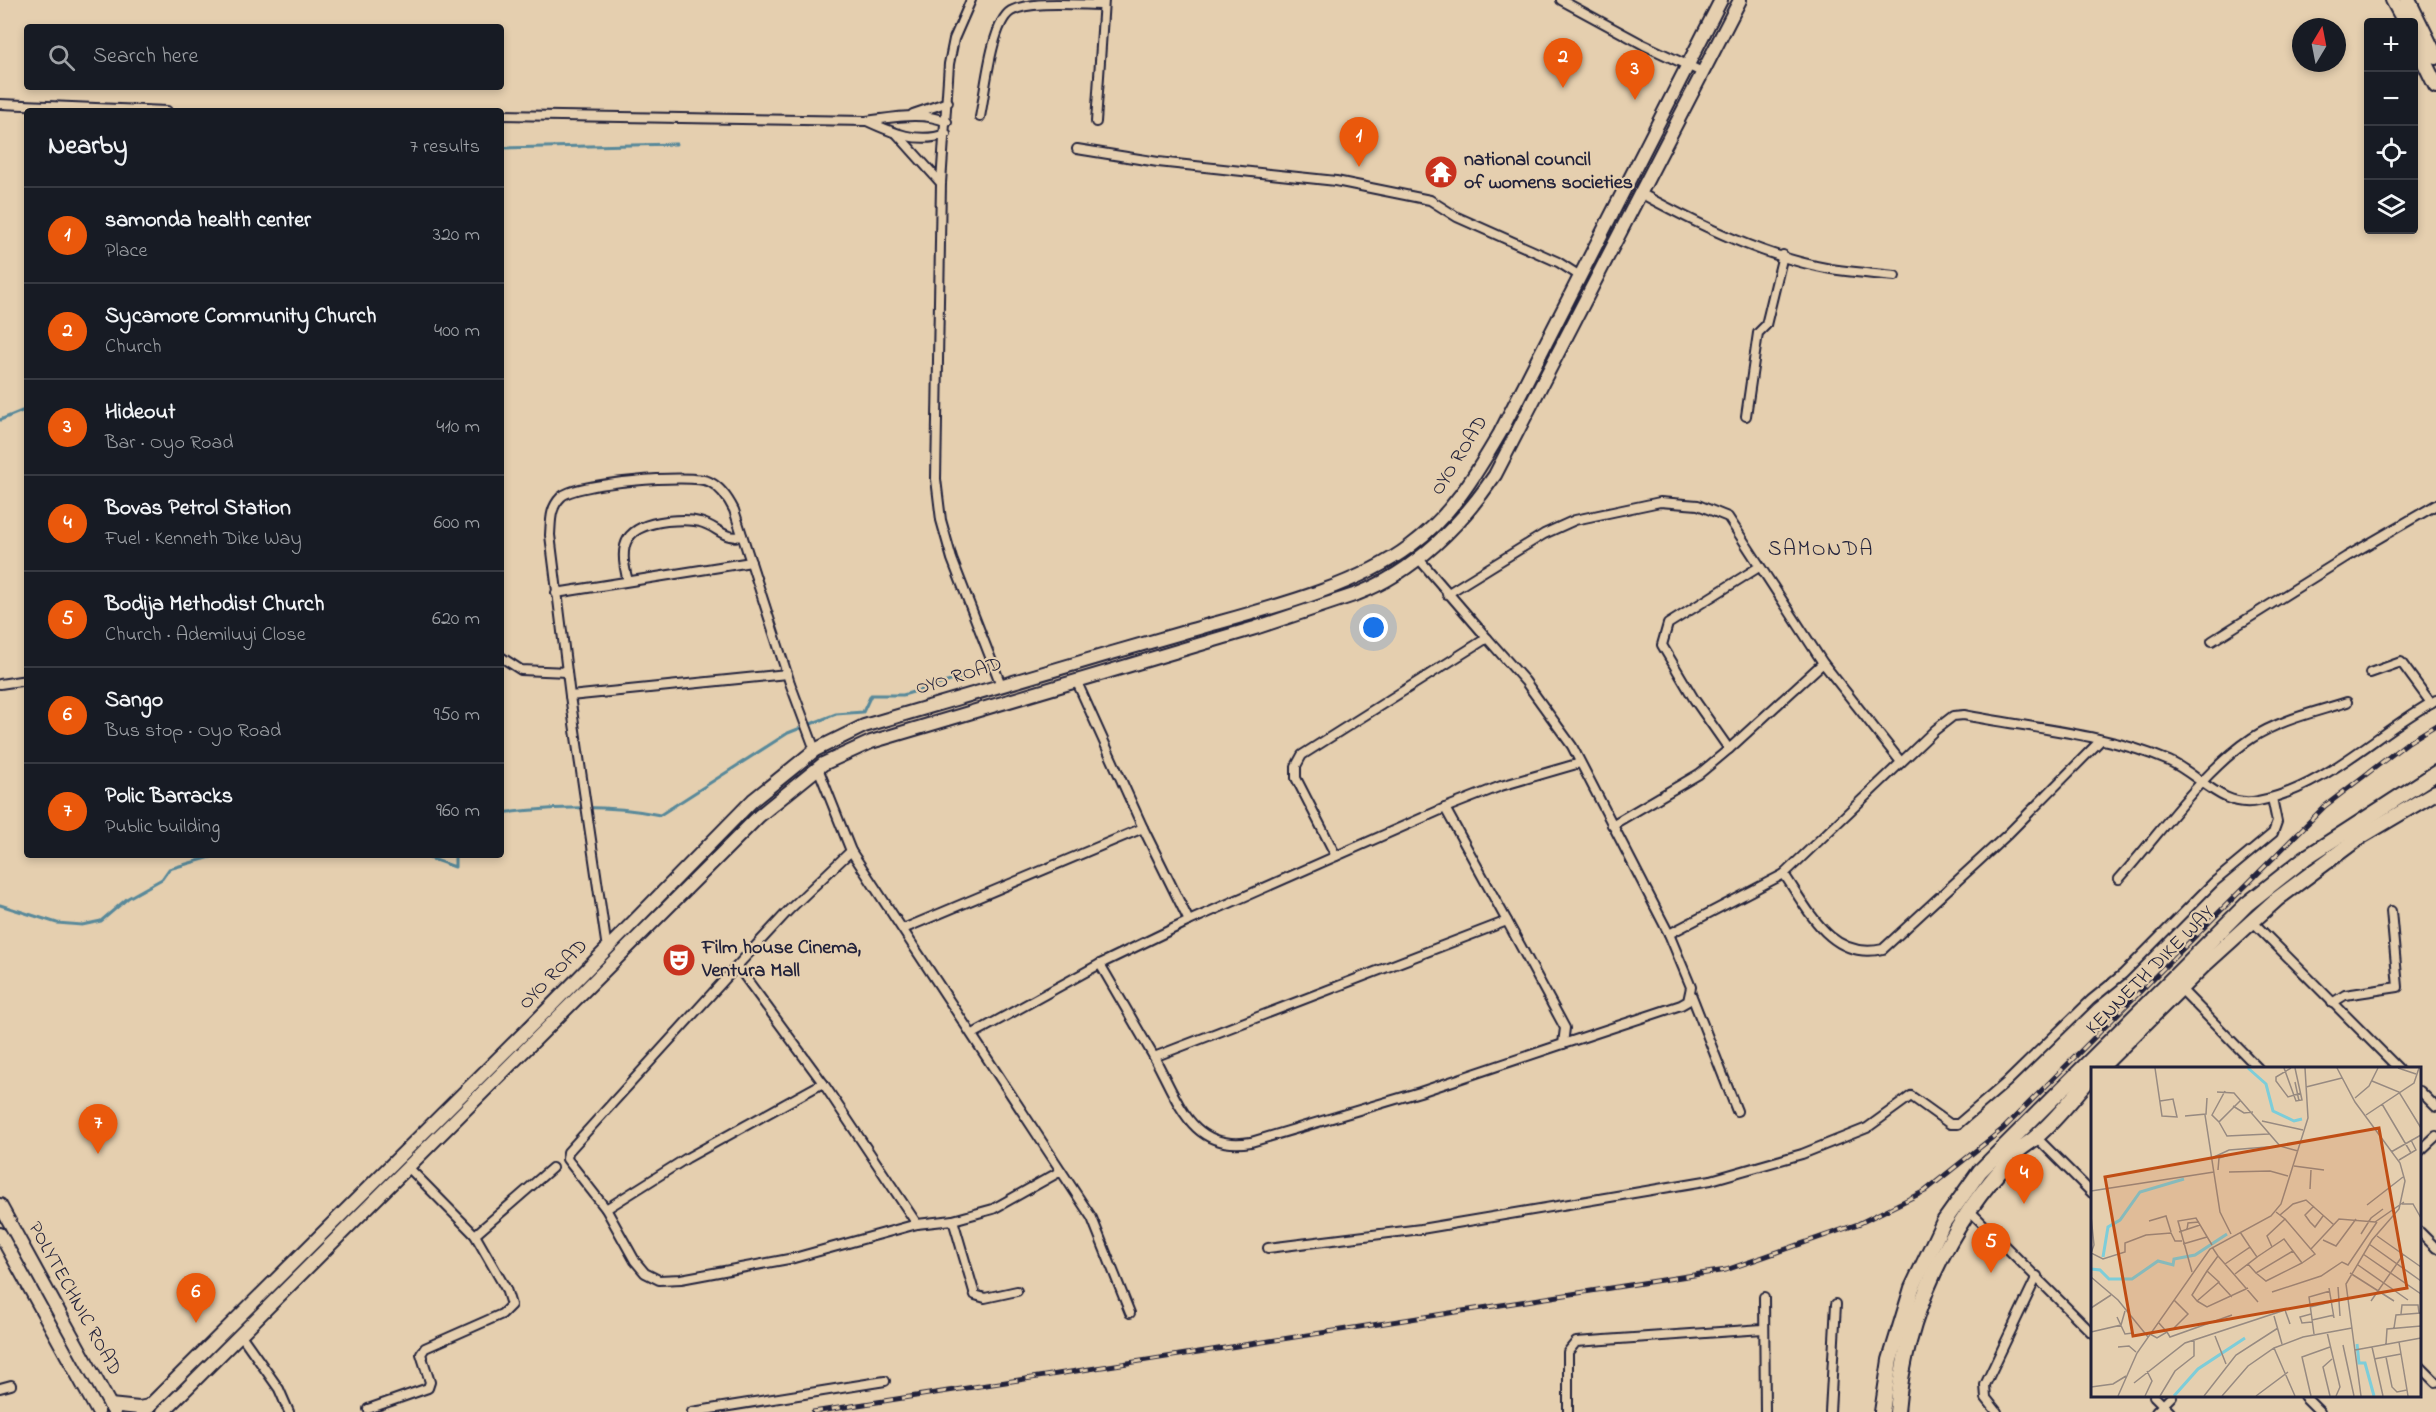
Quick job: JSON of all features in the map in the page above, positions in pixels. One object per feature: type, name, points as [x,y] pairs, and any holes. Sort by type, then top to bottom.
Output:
[{"type":"highway","points":[[2393,0],[2402,18]]},
{"type":"highway","points":[[2408,0],[2436,57]]},
{"type":"highway","points":[[2418,49],[2436,86]]},
{"type":"highway","name":"KENNETH DIKE WAY","points":[[1882,1412],[1890,1360],[1912,1288],[1943,1223],[1960,1197],[2008,1140],[2247,904],[2305,858],[2436,773]]},
{"type":"highway","name":"KENNETH DIKE WAY","points":[[2108,1066],[2204,966],[2277,899],[2360,837],[2436,792]]},
{"type":"highway","points":[[1897,1412],[1903,1362],[1921,1302],[1944,1250],[1970,1211],[2017,1152],[2036,1137],[2091,1077]]},
{"type":"main road","name":"OYO ROAD","points":[[146,1409],[753,800],[815,750],[864,726],[1287,602],[1359,575],[1410,547],[1450,511],[1480,467],[1721,0]]},
{"type":"main road","name":"OYO ROAD","points":[[163,1412],[759,816],[818,768],[880,738],[1255,628],[1357,594],[1372,588],[1419,559],[1462,518],[1495,475],[1642,194],[1740,0]]},
{"type":"main road","points":[[419,1137],[429,1147]]},
{"type":"main road","name":"POLYTECHNIC ROAD","points":[[0,1204],[98,1412]]},
{"type":"main road","name":"POLYTECHNIC ROAD","points":[[0,1234],[112,1408]]},
{"type":"main road","points":[[112,1408],[146,1409]]},
{"type":"street","points":[[971,0],[954,39],[949,64],[947,122],[941,183],[936,479],[940,520],[952,559],[1001,685]]},
{"type":"street","points":[[1561,0],[1644,45],[1702,72]]},
{"type":"street","points":[[980,117],[998,27],[1011,11],[1035,6],[1103,3],[1096,122]]},
{"type":"street","points":[[905,117],[948,102]]},
{"type":"street","points":[[0,104],[95,108]]},
{"type":"street","points":[[504,115],[866,121],[934,117],[947,122]]},
{"type":"street","points":[[866,121],[897,134],[932,139],[946,134]]},
{"type":"street","points":[[897,134],[941,183]]},
{"type":"street","points":[[1077,149],[1158,162],[1336,181],[1430,200],[1457,217],[1558,262],[1580,276]]},
{"type":"street","points":[[1642,194],[1702,227],[1783,255],[1830,268],[1895,276]]},
{"type":"street","points":[[1746,416],[1758,333],[1766,325],[1783,255]]},
{"type":"street","points":[[607,948],[586,817],[550,535],[552,510],[563,495],[582,487],[667,478],[711,482],[729,500],[815,750]]},
{"type":"street","points":[[1447,594],[1544,534],[1575,520],[1660,502],[1698,505],[1728,517],[1823,663],[1901,762]]},
{"type":"street","points":[[2211,641],[2346,557],[2436,506]]},
{"type":"street","points":[[628,581],[622,555],[624,546],[636,529],[647,524],[696,521],[706,524],[726,537],[742,536]]},
{"type":"street","points":[[1100,964],[1195,1127],[1204,1137],[1230,1145],[1251,1142],[1420,1092],[1689,1001],[1691,987],[1669,934],[1562,729],[1525,681],[1447,594],[1419,559]]},
{"type":"street","points":[[556,593],[751,562]]},
{"type":"street","points":[[1729,749],[1694,699],[1662,645],[1662,638],[1668,624],[1759,567]]},
{"type":"street","points":[[1336,856],[1296,778],[1296,766],[1302,755],[1487,638]]},
{"type":"street","points":[[504,659],[521,670],[567,672]]},
{"type":"street","points":[[1669,934],[1785,874],[1901,762],[1953,716],[1964,715],[2101,740],[2168,760],[2223,796],[2244,802],[2272,798],[2320,776],[2434,702],[2401,662],[2370,673]]},
{"type":"street","points":[[1612,825],[1699,774],[1823,663]]},
{"type":"street","points":[[570,696],[787,674]]},
{"type":"street","points":[[0,684],[24,680]]},
{"type":"street","points":[[1076,680],[1143,828],[1189,921]]},
{"type":"street","points":[[2119,879],[2224,760],[2253,737],[2347,702]]},
{"type":"street","points":[[1785,874],[1819,926],[1834,940],[1849,948],[1867,953],[1883,949],[2008,834],[2101,740]]},
{"type":"street","points":[[973,1034],[1100,964],[1189,921],[1445,808],[1501,786],[1580,763]]},
{"type":"street","points":[[818,768],[851,851],[1092,1218],[1130,1313]]},
{"type":"street","points":[[1268,1248],[1420,1229],[1711,1180],[1802,1154],[1867,1128],[1911,1096],[1950,1124],[1958,1124],[2007,1082],[2091,1000],[2123,974],[2214,882],[2273,833],[2277,822],[2272,798]]},
{"type":"street","points":[[1445,808],[1565,1028],[1563,1044]]},
{"type":"street","points":[[903,929],[1143,828]]},
{"type":"street","points":[[851,851],[789,910],[737,966],[568,1152],[567,1159],[606,1209],[635,1261],[645,1273],[658,1280],[681,1280],[794,1258],[917,1224],[953,1220],[993,1209],[1061,1171]]},
{"type":"street","points":[[2332,1002],[2344,995],[2398,987],[2391,911]]},
{"type":"street","points":[[1154,1058],[1507,921]]},
{"type":"street","points":[[2252,921],[2397,1067]]},
{"type":"street","points":[[737,966],[823,1083],[917,1224]]},
{"type":"street","points":[[2171,978],[2258,1067]]},
{"type":"street","points":[[1691,994],[1737,1111]]},
{"type":"street","points":[[606,1209],[687,1158],[823,1083]]},
{"type":"street","points":[[2421,1092],[2436,1107]]},
{"type":"street","points":[[2421,1150],[2436,1136]]},
{"type":"street","points":[[2036,1137],[2091,1192]]},
{"type":"street","points":[[368,1409],[428,1388],[430,1382],[421,1354],[425,1348],[509,1309],[510,1300],[506,1289],[475,1235],[409,1168]]},
{"type":"street","points":[[475,1235],[552,1168]]},
{"type":"street","points":[[1960,1197],[1970,1211],[2091,1332]]},
{"type":"street","points":[[953,1220],[975,1295],[984,1298],[1017,1292]]},
{"type":"street","points":[[2421,1233],[2436,1248]]},
{"type":"street","points":[[1997,1412],[1986,1398],[1985,1384],[2037,1276]]},
{"type":"street","points":[[1764,1297],[1765,1412]]},
{"type":"street","points":[[1830,1412],[1836,1304]]},
{"type":"street","points":[[1568,1412],[1568,1352],[1576,1342],[1763,1329]]},
{"type":"street","points":[[241,1335],[279,1389],[289,1412]]},
{"type":"street","points":[[2421,1367],[2436,1382]]},
{"type":"street","points":[[692,1412],[885,1380]]},
{"type":"street","points":[[0,1388],[11,1385]]},
{"type":"street","points":[[2156,1397],[2170,1412]]},
{"type":"street","points":[[2156,1412],[2170,1397]]},
{"type":"street","points":[[2306,1397],[2320,1412]]},
{"type":"waterway","points":[[504,148],[676,144]]},
{"type":"waterway","points":[[0,420],[24,410]]},
{"type":"waterway","points":[[504,813],[541,809],[600,808],[660,815],[788,733],[836,714],[863,712],[871,695],[903,695],[964,677]]},
{"type":"waterway","points":[[0,905],[57,923],[82,925],[101,921],[128,898],[162,879],[169,869],[208,858]]},
{"type":"waterway","points":[[430,858],[455,867],[455,858]]},
{"type":"railway","points":[[813,1412],[1726,1270],[1858,1224],[1925,1191],[2003,1129],[2325,806],[2407,743],[2436,725]]},
{"type":"place","name":"Sycamore Community Church","points":[[1563,88]]},
{"type":"place","name":"Hideout","points":[[1635,100]]},
{"type":"place","name":"samonda health center","points":[[1359,167]]},
{"type":"place","name":"national council of womens societies","points":[[1441,172]]},
{"type":"place","name":"Film house Cinema, Ventura Mall","points":[[679,960]]},
{"type":"place","name":"Polic Barracks","points":[[98,1154]]},
{"type":"place","name":"Bovas Petrol Station","points":[[2024,1204]]},
{"type":"place","name":"Bodija Methodist Church","points":[[1991,1273]]},
{"type":"place","name":"Sango","points":[[196,1323]]},
{"type":"district","name":"SAMONDA","points":[[1821,550]]}]
